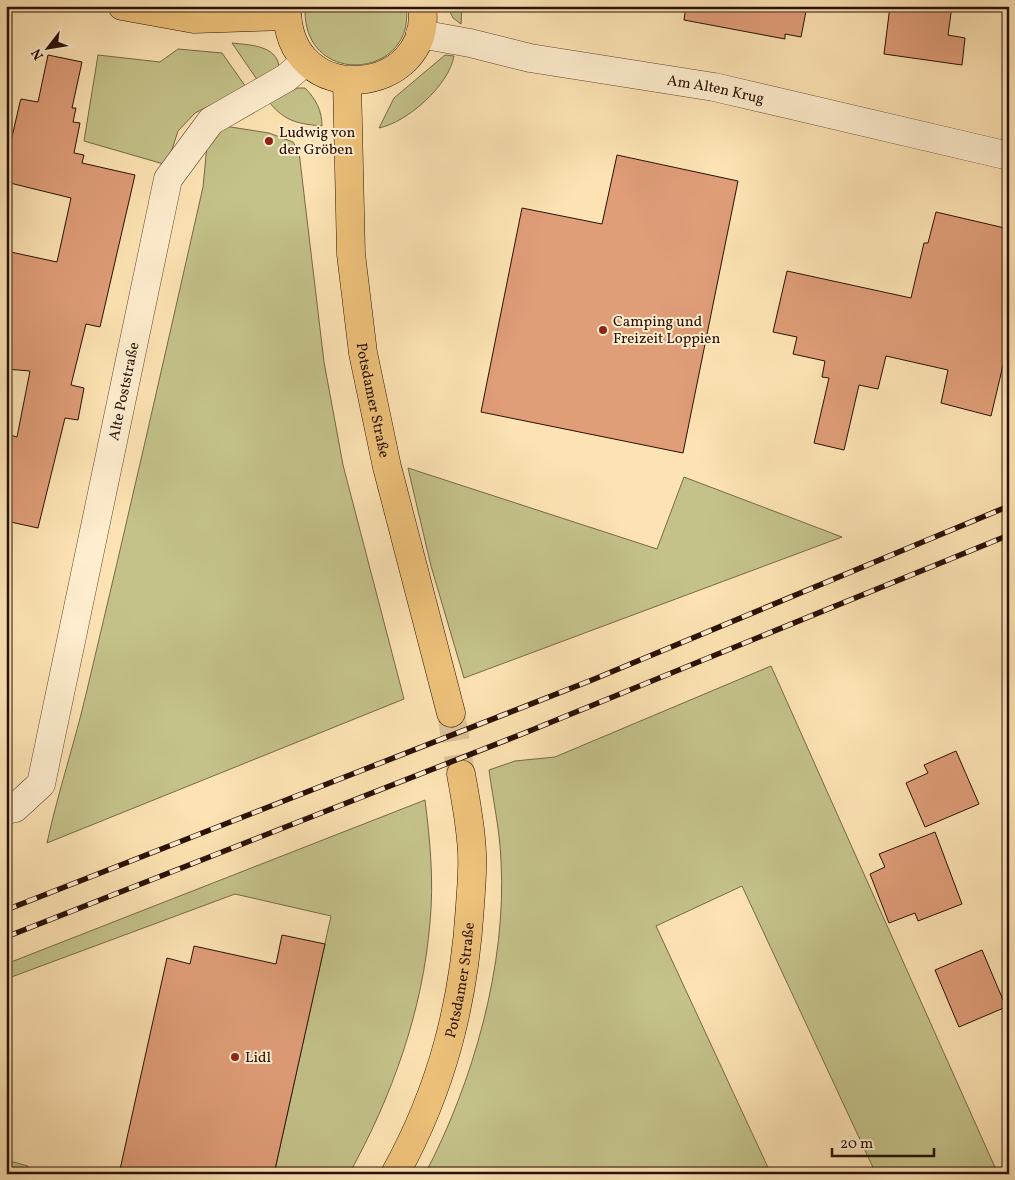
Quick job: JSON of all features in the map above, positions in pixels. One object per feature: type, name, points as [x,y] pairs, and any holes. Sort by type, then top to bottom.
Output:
[{"type":"main road","points":[[122,6],[194,20],[287,11],[291,36],[306,61],[321,72],[347,81],[371,80],[392,70],[409,54],[420,34],[422,6]]},
{"type":"main road","name":"Potsdamer Straße","points":[[347,81],[351,254],[363,353],[387,467],[451,712]]},
{"type":"main road","name":"Potsdamer Straße","points":[[395,1174],[411,1145],[439,1077],[458,1008],[468,934],[472,855],[462,774]]},
{"type":"street","name":"Am Alten Krug","points":[[420,34],[470,42],[530,58],[714,87],[1009,156]]},
{"type":"street","name":"Alte Poststraße","points":[[6,810],[15,808],[41,784],[168,179],[211,121],[286,78],[306,61]]},
{"type":"shaded area","points":[[305,6],[406,6],[405,30],[394,49],[378,60],[358,65],[338,62],[321,52],[309,33]]},
{"type":"shaded area","points":[[447,6],[462,6],[461,24],[453,18]]},
{"type":"shaded area","points":[[232,43],[261,47],[273,54],[279,66],[274,72],[258,81]]},
{"type":"shaded area","points":[[178,49],[222,53],[246,87],[195,113],[178,131],[167,165],[84,141],[98,55],[160,62]]},
{"type":"shaded area","points":[[445,55],[454,56],[451,67],[436,90],[426,101],[402,118],[379,128],[394,98]]},
{"type":"shaded area","points":[[297,88],[305,88],[318,105],[322,126],[293,121],[281,114],[270,103]]},
{"type":"shaded area","points":[[224,126],[269,133],[293,142],[299,152],[324,362],[343,465],[404,699],[47,843],[82,709],[146,439],[203,187],[207,145]]},
{"type":"shaded area","points":[[408,468],[657,549],[684,477],[842,537],[464,678],[431,566]]},
{"type":"shaded area","points":[[771,666],[998,1174],[876,1174],[742,886],[656,926],[771,1174],[425,1174],[458,1101],[472,1062],[492,981],[498,941],[501,861],[489,770],[515,761],[555,757]]},
{"type":"shaded area","points":[[425,800],[430,845],[432,891],[426,955],[420,988],[413,1020],[392,1084],[365,1145],[349,1174],[274,1174],[331,916],[235,894],[6,979],[6,964]]},
{"type":"shaded area","points":[[6,1160],[28,1166],[26,1174],[6,1174]]},
{"type":"building","points":[[686,6],[807,6],[801,37],[785,34],[785,39],[684,20]]},
{"type":"building","points":[[890,6],[952,6],[948,35],[965,38],[962,65],[884,54]]},
{"type":"building","points":[[48,55],[82,62],[72,108],[76,108],[73,122],[80,123],[74,153],[84,155],[82,163],[135,175],[100,327],[86,324],[71,385],[84,388],[78,420],[65,418],[38,528],[6,521],[6,434],[17,437],[30,371],[6,369],[6,251],[57,262],[71,198],[6,182],[6,163],[21,99],[38,102]]},
{"type":"building","name":"Camping und Freizeit Loppien","points":[[617,155],[738,181],[683,453],[481,412],[522,208],[602,224]]},
{"type":"building","points":[[936,212],[1009,229],[1009,340],[991,416],[941,403],[948,370],[886,356],[878,389],[859,385],[844,450],[814,443],[829,378],[822,377],[825,361],[793,354],[797,337],[773,332],[787,271],[911,298],[924,243],[928,243]]},
{"type":"building","points":[[956,751],[979,804],[925,827],[906,783],[928,773],[924,765]]},
{"type":"building","points":[[935,832],[962,904],[918,921],[915,913],[889,923],[870,874],[885,867],[879,854]]},
{"type":"building","name":"Lidl","points":[[282,935],[325,944],[274,1174],[119,1174],[167,958],[190,964],[194,946],[276,964]]},
{"type":"building","points":[[982,950],[1006,1007],[959,1027],[935,970]]},
{"type":"tunnel","points":[[451,713],[461,774]]},
{"type":"railway","points":[[6,910],[592,680],[1009,506]]},
{"type":"railway","points":[[6,937],[527,732],[1009,535]]},
{"type":"place","name":"Ludwig von der Gröben","points":[[269,141]]},
{"type":"place","name":"Camping und Freizeit Loppien","points":[[603,330]]},
{"type":"place","name":"Lidl","points":[[235,1057]]}]
